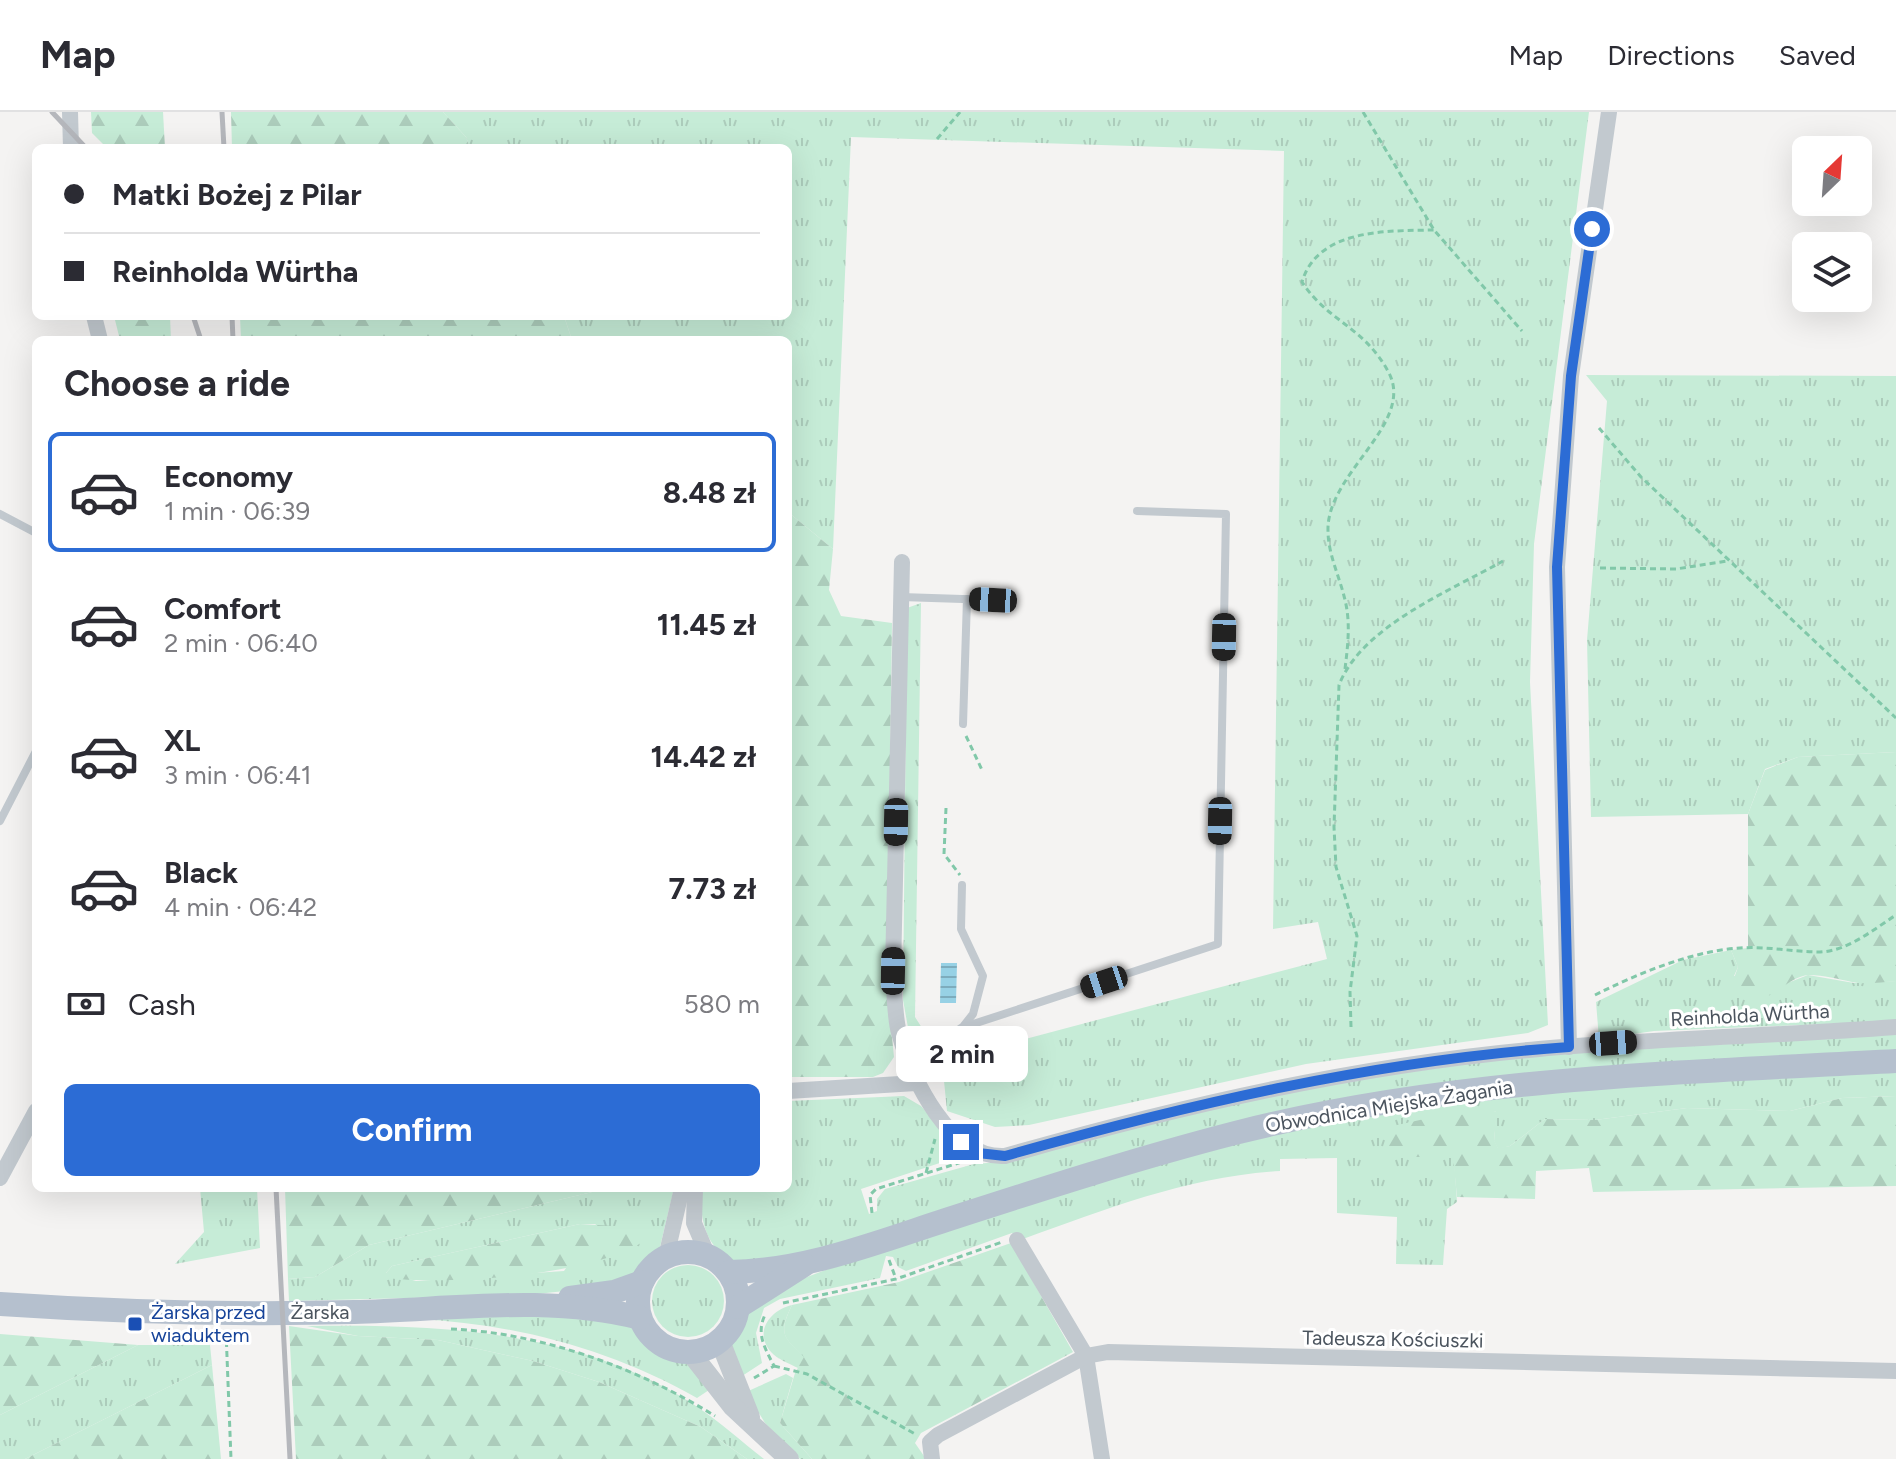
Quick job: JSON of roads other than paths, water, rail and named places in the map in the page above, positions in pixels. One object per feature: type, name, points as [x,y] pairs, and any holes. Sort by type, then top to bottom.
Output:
[{"type":"main road","name":"Obwodnica Miejska Żagania","points":[[729,1272],[806,1264],[1116,1166],[1247,1130],[1346,1109],[1466,1090],[1581,1079],[1896,1061]]},
{"type":"main road","points":[[687,1251],[708,1256],[729,1272],[737,1289],[738,1307],[733,1326],[720,1341],[690,1352],[665,1347],[646,1329],[640,1318],[638,1293],[642,1282],[652,1267],[666,1257],[687,1251]]},
{"type":"main road","name":"Obwodnica Miejska Żagania","points":[[738,1307],[806,1264]]},
{"type":"main road","name":"Żarska","points":[[0,1304],[132,1313],[353,1312],[545,1305],[614,1292],[642,1282]]},
{"type":"main road","name":"Żarska","points":[[545,1305],[640,1318]]},
{"type":"street","points":[[70,112],[71,144]]},
{"type":"street","points":[[1569,1047],[1557,567],[1571,376],[1609,112]]},
{"type":"street","points":[[792,1091],[916,1083],[898,1030],[893,971],[902,562]]},
{"type":"street","name":"Reinholda Würtha","points":[[916,1083],[961,1142],[987,1155],[1005,1156],[1358,1072],[1569,1047],[1896,1027]]},
{"type":"street","points":[[0,1178],[32,1118]]},
{"type":"street","points":[[666,1257],[681,1192]]},
{"type":"street","points":[[695,1192],[694,1223],[708,1256]]},
{"type":"street","points":[[1017,1240],[1086,1356],[1102,1459]]},
{"type":"street","points":[[720,1341],[752,1425]]},
{"type":"street","points":[[690,1352],[733,1407],[789,1459]]},
{"type":"street","name":"Tadeusza Kościuszki","points":[[932,1459],[930,1442],[1086,1356],[1124,1352],[1896,1371]]},
{"type":"lane","points":[[961,1028],[1218,944],[1226,514],[1137,511]]},
{"type":"lane","points":[[0,514],[32,531]]},
{"type":"lane","points":[[900,597],[993,600]]},
{"type":"lane","points":[[963,724],[967,599]]},
{"type":"lane","points":[[0,821],[32,759]]},
{"type":"lane","points":[[910,1065],[961,1028],[973,1014],[983,976],[961,929],[962,885]]},
{"type":"water","points":[[941,963],[957,963],[956,1003],[940,1003]]},
{"type":"railway","points":[[52,112],[82,144]]},
{"type":"railway","points":[[222,112],[224,144]]},
{"type":"railway","points":[[194,320],[200,336]]},
{"type":"railway","points":[[232,320],[233,336]]},
{"type":"railway","points":[[276,1192],[290,1459]]},
{"type":"place","name":"Żarska przed wiaduktem","points":[[135,1324]]}]
